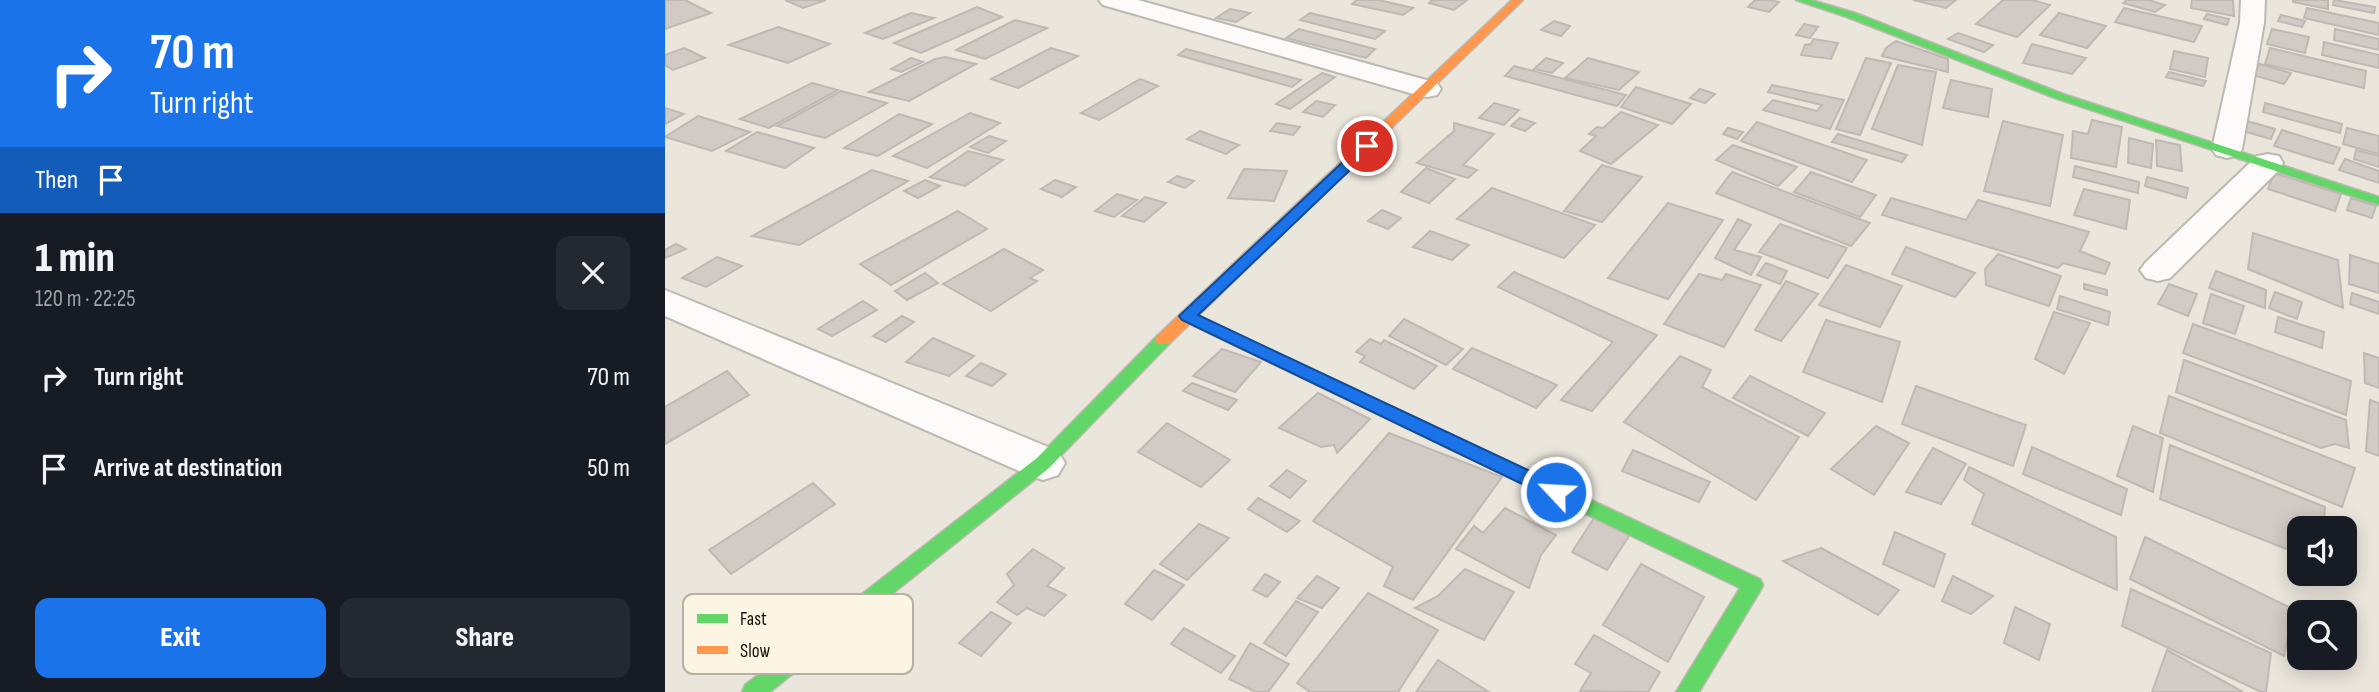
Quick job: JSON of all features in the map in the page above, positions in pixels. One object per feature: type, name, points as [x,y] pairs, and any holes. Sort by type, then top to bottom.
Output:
[{"type":"street","points":[[1111,0],[1427,89]]},
{"type":"street","points":[[877,594],[1043,463],[1187,316],[1518,0]]},
{"type":"street","points":[[1801,0],[1851,15],[2059,96],[2379,201]]},
{"type":"street","points":[[2227,149],[2252,23],[2253,0]]},
{"type":"street","points":[[2158,270],[2268,163]]},
{"type":"street","points":[[665,302],[1043,463]]},
{"type":"street","points":[[1187,316],[1753,585],[1687,692]]},
{"type":"street","points":[[753,692],[776,674]]},
{"type":"building","points":[[665,0],[685,0],[711,13],[665,29]]},
{"type":"building","points":[[785,0],[826,0],[803,8]]},
{"type":"building","points":[[1357,0],[1379,0],[1413,8],[1403,15],[1352,4]]},
{"type":"building","points":[[1432,0],[1467,0],[1454,10],[1429,3]]},
{"type":"building","points":[[1755,0],[1779,2],[1769,12],[1748,7]]},
{"type":"building","points":[[1913,0],[1956,0],[1946,8]]},
{"type":"building","points":[[2003,0],[2032,0],[2050,5],[2017,37],[1976,24]]},
{"type":"building","points":[[2127,0],[2149,0],[2165,5],[2155,12],[2123,3]]},
{"type":"building","points":[[2192,0],[2233,0],[2234,16],[2191,8]]},
{"type":"building","points":[[2328,0],[2328,9],[2293,2]]},
{"type":"building","points":[[2334,0],[2375,7],[2374,13],[2333,5]]},
{"type":"building","points":[[977,7],[1002,17],[921,53],[894,43]]},
{"type":"building","points":[[2124,8],[2202,26],[2194,42],[2115,22]]},
{"type":"building","points":[[2307,8],[2379,23],[2379,35],[2304,18]]},
{"type":"building","points":[[1230,9],[1250,13],[1236,22],[1216,18]]},
{"type":"building","points":[[911,13],[934,18],[883,39],[865,33]]},
{"type":"building","points":[[1310,13],[1385,31],[1375,39],[1300,20]]},
{"type":"building","points":[[2059,13],[2106,26],[2087,48],[2040,35]]},
{"type":"building","points":[[2207,14],[2229,19],[2227,25],[2204,19]]},
{"type":"building","points":[[2281,15],[2305,21],[2302,27],[2278,21]]},
{"type":"building","points":[[1015,20],[1047,28],[985,59],[956,50]]},
{"type":"building","points":[[1554,21],[1570,26],[1561,36],[1541,30]]},
{"type":"building","points":[[1804,24],[1818,27],[1810,38],[1796,35]]},
{"type":"building","points":[[778,27],[830,44],[788,63],[729,45]]},
{"type":"building","points":[[1299,29],[1375,49],[1366,58],[1286,38]]},
{"type":"building","points":[[2272,29],[2309,37],[2305,53],[2267,44]]},
{"type":"building","points":[[2335,29],[2379,39],[2379,50],[2334,40]]},
{"type":"building","points":[[1958,33],[1993,45],[1984,52],[1948,39]]},
{"type":"building","points":[[1813,39],[1838,43],[1831,59],[1801,55],[1805,45],[1811,44]]},
{"type":"building","points":[[1896,41],[1948,59],[1948,72],[1882,56],[1886,48]]},
{"type":"building","points":[[2324,42],[2379,55],[2379,68],[2322,55]]},
{"type":"building","points":[[2032,44],[2086,58],[2072,74],[2023,63]]},
{"type":"building","points":[[684,48],[705,58],[673,70],[665,65],[665,55]]},
{"type":"building","points":[[1051,48],[1078,56],[1018,88],[991,79]]},
{"type":"building","points":[[2270,48],[2366,71],[2364,88],[2265,64]]},
{"type":"building","points":[[1186,49],[1301,80],[1292,87],[1178,55]]},
{"type":"building","points":[[2174,51],[2208,58],[2205,77],[2170,69]]},
{"type":"building","points":[[945,57],[976,64],[909,101],[869,92],[935,59]]},
{"type":"building","points":[[911,58],[923,62],[901,72],[891,69]]},
{"type":"building","points":[[1546,58],[1563,63],[1552,73],[1534,69]]},
{"type":"building","points":[[1588,58],[1639,72],[1619,90],[1565,78]]},
{"type":"building","points":[[1866,58],[1891,63],[1860,135],[1836,129]]},
{"type":"building","points":[[2260,64],[2291,73],[2284,84],[2253,75]]},
{"type":"building","points":[[1898,65],[1936,72],[1922,145],[1872,129]]},
{"type":"building","points":[[1514,66],[1626,95],[1617,106],[1505,76]]},
{"type":"building","points":[[2169,72],[2206,81],[2203,86],[2166,77]]},
{"type":"building","points":[[1322,73],[1335,77],[1290,109],[1276,104]]},
{"type":"building","points":[[1140,79],[1158,86],[1099,120],[1081,113]]},
{"type":"building","points":[[1951,80],[1992,89],[1988,117],[1943,108]]},
{"type":"building","points":[[812,83],[838,90],[769,128],[740,119]]},
{"type":"building","points":[[1772,85],[1844,100],[1830,129],[1763,110],[1773,100],[1817,111],[1822,105],[1768,92]]},
{"type":"building","points":[[1636,87],[1691,104],[1672,124],[1621,107]]},
{"type":"building","points":[[1700,89],[1715,94],[1705,103],[1690,98]]},
{"type":"building","points":[[841,91],[887,103],[825,138],[777,126]]},
{"type":"building","points":[[1316,101],[1335,105],[1323,117],[1303,112]]},
{"type":"building","points":[[1494,103],[1519,110],[1504,125],[1479,118]]},
{"type":"building","points":[[2265,103],[2342,124],[2340,133],[2263,112]]},
{"type":"building","points":[[665,108],[684,114],[665,124]]},
{"type":"building","points":[[1621,112],[1658,125],[1611,164],[1580,151],[1596,136],[1589,134],[1597,127],[1603,128]]},
{"type":"building","points":[[970,113],[1000,123],[927,168],[893,156]]},
{"type":"building","points":[[899,114],[932,124],[878,156],[844,148]]},
{"type":"building","points":[[698,116],[750,132],[712,151],[665,137]]},
{"type":"building","points":[[1520,118],[1535,123],[1525,131],[1511,126]]},
{"type":"building","points":[[2092,120],[2122,127],[2116,167],[2071,158],[2073,131],[2088,134]]},
{"type":"building","points":[[2003,121],[2063,135],[2050,206],[1984,191]]},
{"type":"building","points":[[2247,121],[2275,129],[2271,139],[2243,131]]},
{"type":"building","points":[[1757,122],[1867,160],[1852,182],[1741,141]]},
{"type":"building","points":[[1277,123],[1300,127],[1293,135],[1270,131]]},
{"type":"building","points":[[1454,123],[1494,134],[1463,165],[1477,170],[1468,178],[1417,163],[1454,131]]},
{"type":"building","points":[[1728,128],[1743,132],[1737,139],[1723,134]]},
{"type":"building","points":[[2347,128],[2379,136],[2379,154],[2343,144]]},
{"type":"building","points":[[2282,130],[2340,148],[2333,164],[2274,146]]},
{"type":"building","points":[[1200,131],[1239,145],[1226,154],[1187,139]]},
{"type":"building","points":[[757,132],[814,148],[785,168],[726,151]]},
{"type":"building","points":[[1838,134],[1907,155],[1902,162],[1832,142]]},
{"type":"building","points":[[989,136],[1006,141],[988,153],[970,147]]},
{"type":"building","points":[[2129,138],[2153,144],[2151,168],[2128,163]]},
{"type":"building","points":[[2156,140],[2180,145],[2182,171],[2157,166]]},
{"type":"building","points":[[1733,145],[1797,167],[1778,186],[1716,160]]},
{"type":"building","points":[[2356,150],[2379,156],[2379,167],[2354,159]]},
{"type":"building","points":[[968,151],[1003,160],[965,186],[930,177]]},
{"type":"building","points":[[2345,159],[2379,171],[2379,183],[2339,170]]},
{"type":"building","points":[[1602,165],[1642,177],[1602,222],[1564,211]]},
{"type":"building","points":[[2075,166],[2139,182],[2138,193],[2073,177]]},
{"type":"building","points":[[1426,168],[1455,179],[1429,203],[1401,192]]},
{"type":"building","points":[[1244,169],[1287,171],[1274,201],[1228,198]]},
{"type":"building","points":[[872,170],[908,181],[799,245],[752,236]]},
{"type":"building","points":[[1732,172],[1870,223],[1851,246],[1716,193]]},
{"type":"building","points":[[1811,172],[1876,195],[1860,217],[1794,192]]},
{"type":"building","points":[[2274,173],[2341,194],[2335,211],[2268,189]]},
{"type":"building","points":[[1177,176],[1194,181],[1185,188],[1168,182]]},
{"type":"building","points":[[2147,177],[2188,188],[2186,198],[2145,186]]},
{"type":"building","points":[[925,180],[940,186],[918,198],[904,191]]},
{"type":"building","points":[[1055,180],[1076,187],[1062,197],[1041,189]]},
{"type":"building","points":[[1492,188],[1595,225],[1564,258],[1457,219]]},
{"type":"building","points":[[2084,189],[2130,200],[2126,229],[2074,215]]},
{"type":"building","points":[[1117,194],[1137,200],[1114,217],[1095,211]]},
{"type":"building","points":[[1145,197],[1166,203],[1144,222],[1122,216]]},
{"type":"building","points":[[1891,198],[1966,220],[1978,200],[2089,232],[2080,251],[2110,263],[2105,274],[2063,263],[2058,268],[1882,215]]},
{"type":"building","points":[[2351,198],[2376,206],[2372,218],[2347,210]]},
{"type":"building","points":[[1668,203],[1723,220],[1668,299],[1608,278]]},
{"type":"building","points":[[1382,210],[1401,218],[1388,229],[1368,221]]},
{"type":"building","points":[[958,211],[987,229],[891,285],[860,264]]},
{"type":"building","points":[[1738,219],[1751,225],[1734,250],[1761,257],[1751,275],[1715,258]]},
{"type":"building","points":[[1780,224],[1847,248],[1828,278],[1759,252]]},
{"type":"building","points":[[1430,231],[1469,245],[1452,260],[1413,247]]},
{"type":"building","points":[[2253,233],[2338,260],[2343,308],[2248,269]]},
{"type":"building","points":[[676,244],[686,249],[665,258],[665,250]]},
{"type":"building","points":[[1906,247],[1975,273],[1955,297],[1892,274]]},
{"type":"building","points":[[1004,249],[1043,270],[1030,278],[1037,281],[991,311],[943,284]]},
{"type":"building","points":[[1998,254],[2061,276],[2049,306],[1986,285],[1985,269]]},
{"type":"building","points":[[2350,255],[2379,264],[2379,293],[2349,284]]},
{"type":"building","points":[[717,257],[742,266],[706,287],[682,278]]},
{"type":"building","points":[[1766,263],[1787,271],[1780,284],[1757,275]]},
{"type":"building","points":[[1846,265],[1902,286],[1880,327],[1819,305]]},
{"type":"building","points":[[2216,271],[2266,290],[2265,308],[2209,288]]},
{"type":"building","points":[[1514,272],[1657,335],[1592,411],[1561,400],[1613,342],[1498,287]]},
{"type":"building","points":[[925,273],[938,283],[907,300],[895,291]]},
{"type":"building","points":[[1699,274],[1722,280],[1726,274],[1761,285],[1724,347],[1664,324]]},
{"type":"building","points":[[1786,281],[1818,294],[1781,341],[1755,330]]},
{"type":"building","points":[[2084,284],[2107,290],[2107,295],[2084,289]]},
{"type":"building","points":[[2169,284],[2197,294],[2188,316],[2158,304]]},
{"type":"building","points":[[2275,292],[2302,302],[2297,319],[2269,308]]},
{"type":"building","points":[[2352,293],[2379,302],[2379,314],[2350,304]]},
{"type":"building","points":[[2211,294],[2244,306],[2235,334],[2203,323]]},
{"type":"building","points":[[2060,296],[2110,312],[2108,325],[2057,309]]},
{"type":"building","points":[[863,301],[877,310],[832,336],[818,329]]},
{"type":"building","points":[[2054,312],[2090,323],[2064,374],[2035,359]]},
{"type":"building","points":[[902,316],[914,322],[886,342],[873,336]]},
{"type":"building","points":[[2278,317],[2324,332],[2322,348],[2275,332]]},
{"type":"building","points":[[1404,319],[1463,349],[1446,365],[1389,336]]},
{"type":"building","points":[[1826,320],[1900,342],[1882,402],[1803,372]]},
{"type":"building","points":[[2193,324],[2351,381],[2346,415],[2183,353]]},
{"type":"building","points":[[933,338],[974,356],[949,376],[906,362]]},
{"type":"building","points":[[1370,339],[1381,344],[1384,340],[1437,366],[1414,389],[1360,362],[1365,356],[1356,352]]},
{"type":"building","points":[[1472,348],[1557,385],[1536,408],[1453,369]]},
{"type":"building","points":[[1222,349],[1261,362],[1235,392],[1193,376]]},
{"type":"building","points":[[2364,353],[2379,358],[2379,388],[2365,383]]},
{"type":"building","points":[[1680,356],[1711,370],[1702,387],[1799,437],[1756,500],[1624,422]]},
{"type":"building","points":[[2184,360],[2346,420],[2349,448],[2335,444],[2321,448],[2176,392]]},
{"type":"building","points":[[981,363],[1006,374],[992,386],[966,376]]},
{"type":"building","points":[[727,371],[749,395],[665,444],[665,407]]},
{"type":"building","points":[[1750,376],[1825,413],[1808,436],[1733,398]]},
{"type":"building","points":[[1192,383],[1237,400],[1228,410],[1183,391]]},
{"type":"building","points":[[1916,386],[2026,425],[2013,466],[1902,424]]},
{"type":"building","points":[[1318,393],[1370,419],[1337,453],[1334,445],[1321,447],[1279,428]]},
{"type":"building","points":[[2169,396],[2355,468],[2342,507],[2160,433]]},
{"type":"building","points":[[2370,400],[2379,403],[2379,456],[2366,451]]},
{"type":"building","points":[[1167,423],[1230,460],[1201,487],[1138,452]]},
{"type":"building","points":[[1876,426],[1909,443],[1874,495],[1831,469]]},
{"type":"building","points":[[2133,426],[2163,438],[2153,492],[2117,476]]},
{"type":"building","points":[[1389,433],[1502,477],[1413,600],[1384,586],[1393,567],[1313,521]]},
{"type":"building","points":[[2170,445],[2325,507],[2324,516],[2287,516],[2287,549],[2160,499]]},
{"type":"building","points":[[2032,447],[2127,489],[2121,515],[2023,474]]},
{"type":"building","points":[[1933,448],[1966,464],[1941,504],[1906,492]]},
{"type":"building","points":[[1633,450],[1710,482],[1699,502],[1622,471]]},
{"type":"building","points":[[1969,467],[2116,537],[2117,590],[1972,524],[1984,494],[1964,480]]},
{"type":"building","points":[[1287,470],[1306,481],[1290,498],[1270,486]]},
{"type":"building","points":[[813,483],[835,504],[731,574],[709,550]]},
{"type":"building","points":[[1258,498],[1300,521],[1287,532],[1248,509]]},
{"type":"building","points":[[1505,508],[1556,535],[1541,555],[1529,588],[1456,549],[1474,526],[1483,533]]},
{"type":"building","points":[[1596,515],[1631,533],[1607,570],[1572,552]]},
{"type":"building","points":[[1199,524],[1229,538],[1187,580],[1160,564]]},
{"type":"building","points":[[1895,532],[1945,554],[1934,587],[1883,564]]},
{"type":"building","points":[[2145,537],[2287,606],[2284,656],[2130,579]]},
{"type":"building","points":[[1821,548],[1899,590],[1878,615],[1783,561]]},
{"type":"building","points":[[1033,549],[1064,568],[1047,586],[1066,595],[1044,616],[1027,608],[1017,615],[997,602],[1014,585],[1007,574]]},
{"type":"building","points":[[1641,564],[1704,597],[1668,662],[1603,625]]},
{"type":"building","points":[[1465,569],[1514,592],[1484,640],[1415,608],[1438,596]]},
{"type":"building","points":[[1154,570],[1184,585],[1152,620],[1125,604]]},
{"type":"building","points":[[1265,574],[1280,582],[1267,597],[1253,590]]},
{"type":"building","points":[[1317,576],[1339,588],[1322,608],[1297,598]]},
{"type":"building","points":[[1953,576],[1993,596],[1971,614],[1942,601]]},
{"type":"building","points":[[2131,589],[2271,653],[2266,692],[2122,626]]},
{"type":"building","points":[[1368,593],[1438,630],[1398,692],[1310,692],[1297,683]]},
{"type":"building","points":[[1296,601],[1318,612],[1286,656],[1264,643]]},
{"type":"building","points":[[2015,607],[2050,624],[2039,660],[2004,643]]},
{"type":"building","points":[[991,612],[1011,623],[981,656],[959,643]]},
{"type":"building","points":[[1184,628],[1235,656],[1221,673],[1171,644]]},
{"type":"building","points":[[1594,635],[1660,672],[1648,692],[1580,691],[1591,673],[1575,664]]},
{"type":"building","points":[[1250,643],[1289,664],[1268,692],[1256,692],[1229,679]]},
{"type":"building","points":[[2167,650],[2243,692],[2152,692]]},
{"type":"building","points":[[1438,660],[1489,692],[1416,692]]},
{"type":"traffic: fast","points":[[1801,0],[1851,15],[2059,96],[2379,201]]},
{"type":"traffic: fast","points":[[1187,316],[1753,585],[1687,692]]},
{"type":"traffic: fast","points":[[877,594],[1043,463],[1163,340]]},
{"type":"traffic: fast","points":[[753,692],[776,674]]},
{"type":"traffic: slow","points":[[1163,340],[1518,0]]},
{"type":"route","points":[[1367,146],[1187,316],[1556,492]]}]
